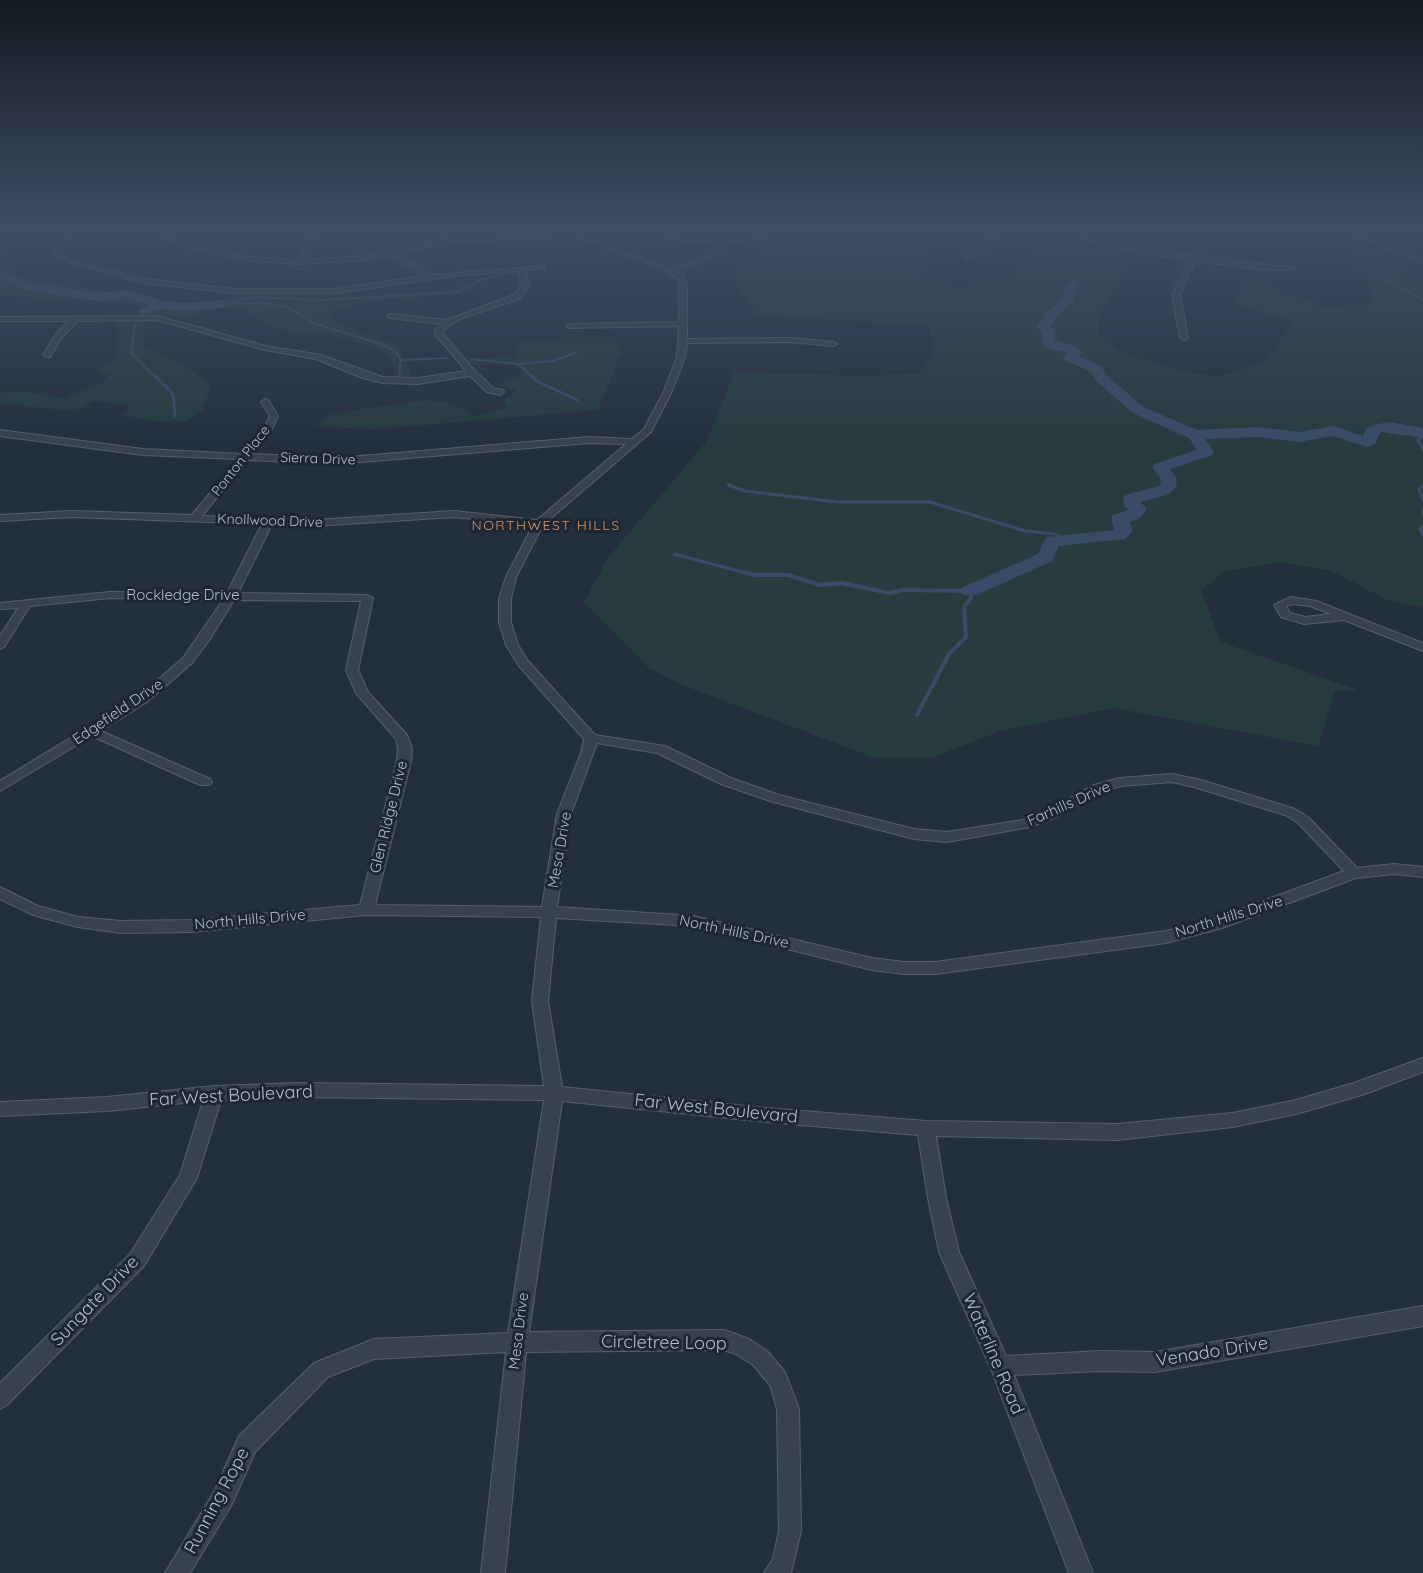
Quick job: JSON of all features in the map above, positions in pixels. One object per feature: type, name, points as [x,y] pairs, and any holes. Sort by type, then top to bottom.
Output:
[{"type":"street","points":[[391,316],[447,322],[512,298]]},
{"type":"street","points":[[591,738],[523,663],[512,645],[505,622],[505,599],[511,577],[539,523],[636,442],[657,417],[681,357],[682,298]]},
{"type":"street","points":[[1177,298],[1184,338]]},
{"type":"street","points":[[0,319],[135,317],[167,320],[265,348],[318,357],[366,376],[383,380],[418,381],[472,373]]},
{"type":"street","points":[[47,355],[59,336],[76,318]]},
{"type":"street","points":[[447,322],[439,334],[472,373],[490,390],[500,392]]},
{"type":"street","points":[[570,326],[682,324]]},
{"type":"street","points":[[683,341],[790,340],[833,344]]},
{"type":"street","name":"Ponton Place","points":[[195,518],[269,427],[274,416],[265,402]]},
{"type":"street","name":"Sierra Drive","points":[[0,433],[143,452],[359,461],[589,440],[636,442]]},
{"type":"street","name":"Knollwood Drive","points":[[0,518],[72,513],[354,522],[454,514],[539,523]]},
{"type":"street","name":"Edgefield Drive","points":[[0,787],[93,732],[143,699],[187,661],[231,596],[269,521]]},
{"type":"street","name":"Rockledge Drive","points":[[0,606],[110,595],[367,598]]},
{"type":"street","name":"Glen Ridge Drive","points":[[366,909],[404,761],[405,748],[402,738],[362,693],[352,670],[367,598]]},
{"type":"street","points":[[0,645],[27,603]]},
{"type":"street","points":[[1345,616],[1423,647]]},
{"type":"street","points":[[93,732],[205,782]]},
{"type":"street","name":"Farhills Drive","points":[[591,738],[660,750],[726,781],[766,795],[914,834],[947,837],[1025,824],[1049,815],[1099,788],[1120,782],[1172,778],[1290,812],[1303,820],[1354,873]]},
{"type":"street","name":"Mesa Drive","points":[[493,1573],[517,1342],[554,1093],[540,1000],[549,912],[564,814],[588,753],[591,738]]},
{"type":"street","name":"North Hills Drive","points":[[0,892],[33,910],[78,922],[121,927],[192,926],[366,909],[549,912],[694,921],[872,964],[904,968],[934,968],[1166,937],[1217,924],[1354,873],[1394,869],[1423,872]]},
{"type":"street","name":"Far West Boulevard","points":[[0,1109],[107,1104],[214,1093],[299,1090],[554,1093],[766,1115],[926,1128],[1117,1132],[1176,1128],[1233,1120],[1296,1107],[1356,1090],[1423,1065]]},
{"type":"street","name":"Sungate Drive","points":[[0,1398],[137,1260],[189,1178],[214,1093]]},
{"type":"street","name":"Waterline Road","points":[[926,1128],[937,1198],[949,1251],[1000,1366],[1081,1573]]},
{"type":"street","name":"Venado Drive","points":[[1000,1366],[1100,1361],[1155,1362],[1423,1316]]},
{"type":"street","name":"Circletree Loop","points":[[517,1342],[724,1340],[742,1346],[760,1358],[778,1379],[788,1409],[790,1532],[783,1564],[776,1573]]},
{"type":"street","name":"Running Rope","points":[[177,1573],[223,1498],[247,1444],[321,1370],[374,1348],[517,1342]]},
{"type":"green space","points":[[52,298],[146,298],[174,303],[216,304],[226,298],[402,298],[341,308],[327,314],[344,326],[399,346],[412,375],[397,377],[390,359],[379,349],[322,332],[300,335],[268,327],[246,308],[204,309],[185,319],[138,313],[142,307],[121,303]]},
{"type":"green space","points":[[745,298],[1109,298],[1099,316],[1098,336],[1127,355],[1178,370],[1218,377],[1266,361],[1293,321],[1235,304],[1238,298],[1300,298],[1329,308],[1374,303],[1373,298],[1423,298],[1423,607],[1387,600],[1332,571],[1281,562],[1226,571],[1201,590],[1221,642],[1358,690],[1335,691],[1318,746],[1114,708],[1000,731],[931,758],[875,758],[685,686],[649,668],[584,602],[608,558],[706,442],[735,372],[865,376],[918,374],[933,359],[929,325],[755,315]]},
{"type":"green space","points":[[117,320],[146,321],[143,346],[187,367],[211,386],[202,411],[185,422],[154,421],[120,415],[131,406],[95,401],[74,411],[0,403],[0,393],[31,392],[62,399],[107,381],[108,375],[96,370],[120,359],[116,346]]},
{"type":"green space","points":[[516,342],[625,343],[598,410],[377,429],[317,427],[326,416],[365,408],[428,400],[449,403],[475,416],[508,407],[504,399],[515,393],[515,390],[499,385],[523,375],[517,365],[473,365],[467,359],[496,358],[516,354]]},
{"type":"waterway","points":[[141,298],[160,305]]},
{"type":"waterway","points":[[222,304],[248,298]]},
{"type":"waterway","points":[[285,298],[348,298]]},
{"type":"waterway","points":[[1068,298],[1066,303],[1049,317],[1048,323],[1042,326],[1048,331],[1048,342],[1056,347],[1071,349],[1075,353],[1070,357],[1097,370],[1099,376],[1138,410],[1195,435]]},
{"type":"waterway","points":[[229,304],[260,303],[287,307],[313,323],[384,345],[396,352],[401,360]]},
{"type":"waterway","points":[[160,305],[184,307],[222,304]]},
{"type":"waterway","points":[[144,311],[160,305]]},
{"type":"waterway","points":[[135,324],[131,353],[156,378]]},
{"type":"waterway","points":[[520,364],[553,361],[577,352]]},
{"type":"waterway","points":[[401,360],[447,358]]},
{"type":"waterway","points":[[471,359],[519,364],[533,378]]},
{"type":"waterway","points":[[399,375],[401,360]]},
{"type":"waterway","points":[[155,376],[173,394],[175,416]]},
{"type":"waterway","points":[[532,376],[537,381],[577,400]]},
{"type":"waterway","points":[[1195,435],[1257,432],[1299,437],[1333,431],[1368,442],[1371,440],[1371,432],[1378,428],[1389,427],[1423,433]]},
{"type":"waterway","points":[[970,591],[1046,557],[1052,541],[1119,535],[1124,531],[1119,519],[1133,515],[1139,509],[1132,505],[1131,499],[1161,492],[1168,488],[1169,479],[1160,467],[1206,452],[1195,435]]},
{"type":"waterway","points":[[1423,436],[1418,440],[1423,450]]},
{"type":"waterway","points":[[728,485],[745,491],[838,502],[930,502],[1025,531],[1055,534],[1068,540]]},
{"type":"waterway","points":[[1423,486],[1419,489],[1423,500]]},
{"type":"waterway","points":[[1423,526],[1420,529],[1423,535]]},
{"type":"waterway","points":[[674,554],[750,574]]},
{"type":"waterway","points":[[744,572],[755,575],[788,575],[820,585],[842,583],[889,593],[903,590],[970,591],[971,598],[964,607],[966,637],[949,654],[917,715]]},
{"type":"district","name":"NORTHWEST HILLS","points":[[546,526]]}]
